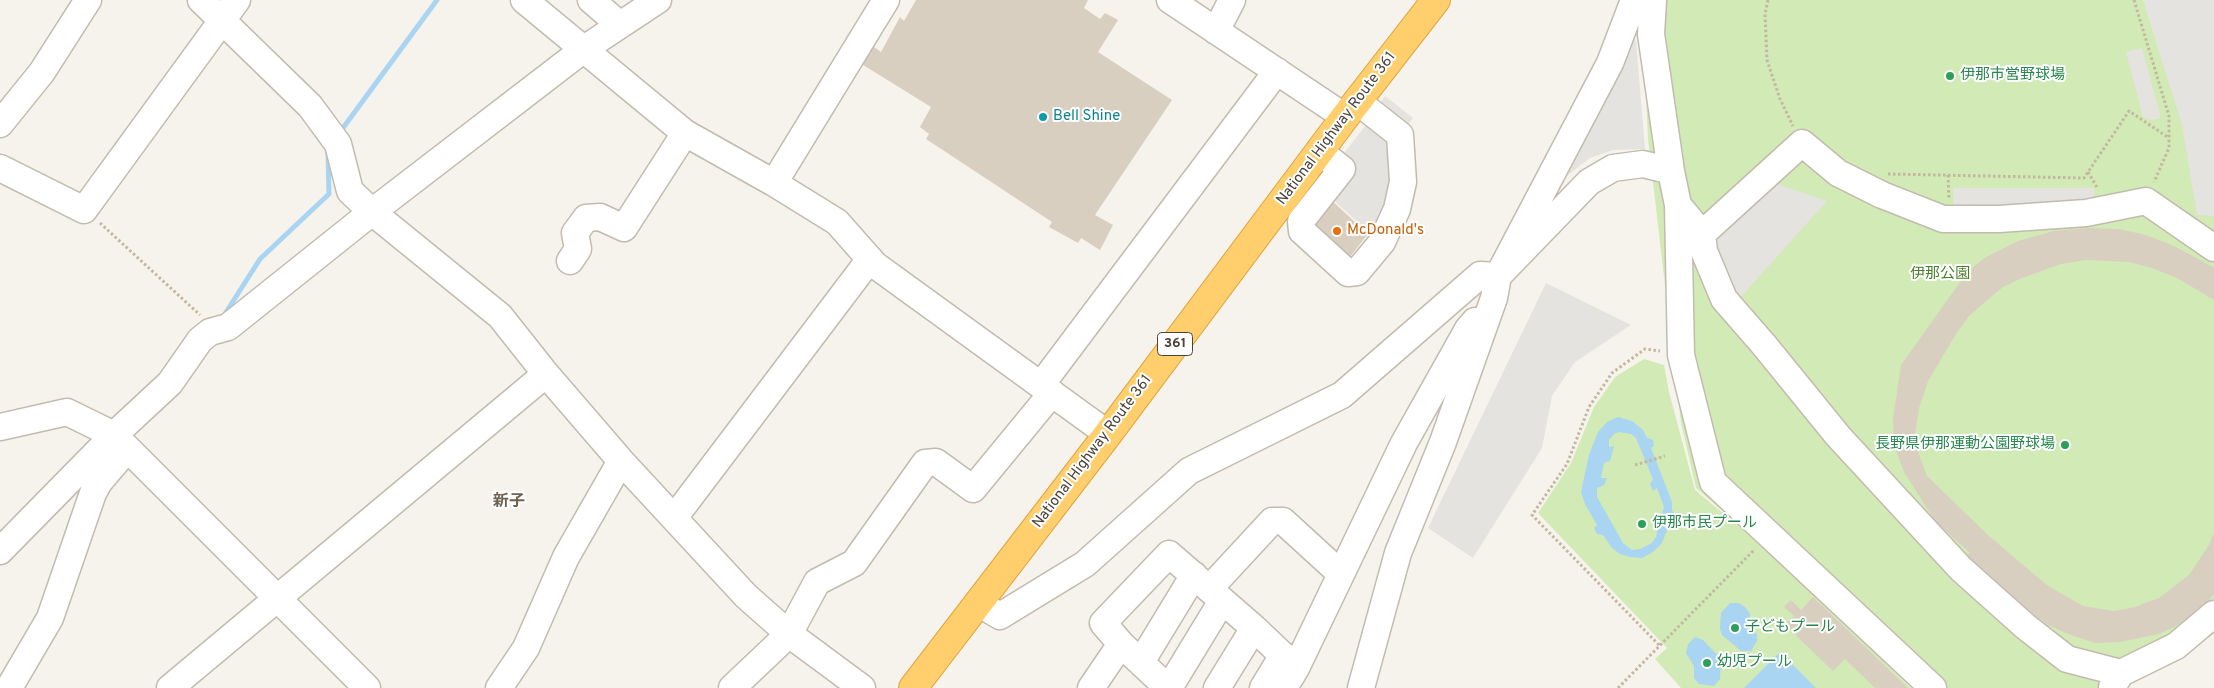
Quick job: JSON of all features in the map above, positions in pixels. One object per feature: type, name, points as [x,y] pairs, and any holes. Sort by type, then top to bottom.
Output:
[{"type":"highway","name":"National Highway Route 361","points":[[912,688],[1108,434],[1319,151],[1436,0]]},
{"type":"street","points":[[0,124],[42,72],[88,0]]},
{"type":"street","points":[[201,0],[229,10],[310,106],[335,140],[350,191],[372,212],[500,316],[546,374],[621,461],[746,596],[789,634],[862,688]]},
{"type":"street","points":[[524,0],[686,134],[837,222],[870,259],[1108,434]]},
{"type":"street","points":[[591,0],[620,25]]},
{"type":"street","points":[[0,551],[121,443],[170,383],[200,340],[216,330],[228,327],[372,212],[584,49],[658,0]]},
{"type":"street","points":[[774,184],[886,0]]},
{"type":"street","points":[[1170,0],[1277,71],[1400,135],[1403,182],[1396,209],[1382,242],[1357,272],[1348,273],[1302,231],[1301,221],[1342,169],[1319,151]]},
{"type":"street","points":[[1216,31],[1232,0]]},
{"type":"street","points":[[1263,688],[1288,670],[1341,574],[1404,443],[1468,329],[1496,287],[1610,63],[1634,0]]},
{"type":"street","points":[[1653,0],[1651,34],[1671,171],[1678,205],[1681,355],[1713,482],[1933,688]]},
{"type":"street","points":[[0,168],[84,210],[229,10]]},
{"type":"street","points":[[732,688],[789,634],[817,582],[854,563],[925,464],[936,462],[973,489],[1277,71]]},
{"type":"street","points":[[570,261],[578,249],[575,233],[586,218],[600,217],[624,228],[686,134]]},
{"type":"street","points":[[1702,234],[1802,143],[1838,173],[1882,195],[1943,219],[1999,219],[2086,214],[2146,201],[2214,248]]},
{"type":"street","points":[[1361,688],[1398,554],[1443,442],[1496,287],[1589,182],[1613,168],[1643,164],[1671,171]]},
{"type":"street","points":[[1678,205],[1702,234],[1704,251],[1724,299],[1838,436],[1962,569],[2026,627],[2067,659],[2116,680],[2176,646],[2214,614]]},
{"type":"street","points":[[674,518],[870,259]]},
{"type":"street","points":[[978,603],[1000,616],[1085,564],[1189,471],[1342,394],[1480,275],[1496,287]]},
{"type":"street","points":[[170,688],[546,374]]},
{"type":"street","points":[[0,427],[67,412],[121,443],[279,598],[367,688]]},
{"type":"street","points":[[9,688],[50,618],[93,493],[121,443]]},
{"type":"street","points":[[499,688],[526,648],[566,557],[621,461]]},
{"type":"street","points":[[1142,673],[1208,588],[1272,521],[1283,521],[1341,574]]},
{"type":"street","points":[[1208,588],[1169,688],[1142,673],[1103,623],[1169,554],[1254,628],[1288,670]]},
{"type":"street","points":[[1217,688],[1254,628]]},
{"type":"street","points":[[1092,688],[1121,644]]},
{"type":"path","points":[[1768,0],[1765,14],[1767,60],[1780,99],[1802,143]]},
{"type":"path","points":[[2134,0],[2169,116],[2168,148],[2146,201]]},
{"type":"path","points":[[1883,174],[2084,178],[2129,111],[2169,138]]},
{"type":"path","points":[[84,210],[216,330]]},
{"type":"path","points":[[1659,646],[1532,515],[1567,464],[1589,407],[1612,373],[1645,349],[1681,355]]},
{"type":"path","points":[[1635,465],[1665,456]]},
{"type":"path","points":[[1618,688],[1770,535]]},
{"type":"green space","name":"伊那公園","points":[[1642,0],[2214,0],[2214,614],[2103,688],[1914,688],[1825,604],[1911,688],[1681,688],[1655,659],[1667,648],[1538,513],[1571,463],[1594,407],[1615,377],[1644,359],[1664,365],[1669,392],[1695,490],[1757,541],[1696,488],[1681,423],[1648,139]]},
{"type":"shaded area","points":[[2143,0],[2214,0],[2214,216],[2197,215],[2182,125]]},
{"type":"shaded area","points":[[1629,35],[1636,41],[1645,149],[1613,150],[1590,158],[1560,181]]},
{"type":"shaded area","points":[[2142,48],[2161,118],[2152,120],[2143,117],[2126,52]]},
{"type":"shaded area","points":[[1385,96],[1413,118],[1404,131],[1375,109]]},
{"type":"shaded area","points":[[1370,120],[1398,146],[1400,182],[1372,235],[1318,186]]},
{"type":"shaded area","points":[[1774,183],[1827,201],[1739,299],[1708,247]]},
{"type":"shaded area","points":[[1953,188],[2094,188],[2095,205],[1953,208]]},
{"type":"shaded area","points":[[1546,283],[1631,325],[1575,362],[1552,396],[1542,448],[1473,558],[1428,528]]},
{"type":"water","points":[[1618,417],[1632,421],[1643,430],[1647,438],[1653,440],[1654,446],[1651,448],[1672,502],[1672,510],[1675,516],[1673,526],[1669,525],[1662,543],[1653,552],[1642,558],[1620,554],[1612,548],[1603,535],[1597,534],[1594,528],[1597,525],[1585,504],[1581,492],[1589,455],[1598,432],[1607,422]],"holes":[[[1619,432],[1631,434],[1636,438],[1653,479],[1650,484],[1653,491],[1657,488],[1664,507],[1656,537],[1652,543],[1640,549],[1632,550],[1623,543],[1597,497],[1597,488],[1604,485],[1607,478],[1601,478],[1604,463],[1610,461],[1614,446],[1609,447],[1609,440],[1614,434]]]},
{"type":"water","name":"子どもプール","points":[[1730,603],[1739,603],[1750,614],[1749,627],[1757,634],[1757,641],[1751,651],[1741,651],[1722,635],[1720,629],[1721,613]]},
{"type":"water","name":"幼児プール","points":[[1695,637],[1703,640],[1721,659],[1720,679],[1714,686],[1699,684],[1694,678],[1694,666],[1686,653],[1688,644]]},
{"type":"water","points":[[1780,652],[1816,688],[1744,688]]},
{"type":"building","name":"Bell Shine","points":[[916,0],[1088,0],[1084,8],[1100,19],[1105,13],[1118,20],[1098,52],[1172,100],[1095,215],[1113,225],[1100,250],[1081,238],[1078,243],[1049,227],[1052,222],[926,139],[929,134],[920,127],[931,107],[860,63],[871,45],[881,52],[900,17],[904,21]]},
{"type":"building","name":"McDonald's","points":[[1329,198],[1368,234],[1345,263],[1306,227]]},
{"type":"building","points":[[2087,228],[2119,229],[2146,235],[2174,246],[2202,261],[2214,268],[2214,300],[2177,278],[2152,268],[2129,262],[2086,260],[2061,264],[2022,278],[2003,287],[1986,301],[1969,316],[1956,334],[1928,381],[1919,408],[1915,434],[1919,455],[1927,476],[1989,536],[2048,586],[2083,606],[2114,611],[2135,607],[2159,598],[2189,575],[2209,545],[2214,532],[2214,594],[2211,598],[2195,614],[2176,626],[2159,634],[2120,642],[2095,643],[2068,634],[2048,625],[2028,610],[1967,555],[1970,553],[1935,521],[1904,472],[1894,445],[1893,419],[1901,365],[1968,271],[1986,257],[2018,241],[2054,231]]},
{"type":"building","points":[[1813,597],[1908,688],[1875,688],[1845,659],[1833,671],[1785,625],[1794,616],[1784,607],[1791,600],[1801,610]]},
{"type":"waterway","points":[[340,132],[437,0]]},
{"type":"waterway","points":[[223,317],[260,259],[329,194],[328,154]]},
{"type":"place","name":"伊那市営野球場","points":[[1950,76]]},
{"type":"place","name":"Bell Shine","points":[[1043,117]]},
{"type":"place","name":"McDonald's","points":[[1337,231]]},
{"type":"place","name":"長野県伊那運動公園野球場","points":[[2065,445]]},
{"type":"place","name":"伊那市民プール","points":[[1642,524]]},
{"type":"place","name":"子どもプール","points":[[1735,628]]},
{"type":"place","name":"幼児プール","points":[[1707,663]]},
{"type":"district","name":"新子","points":[[509,503]]}]
